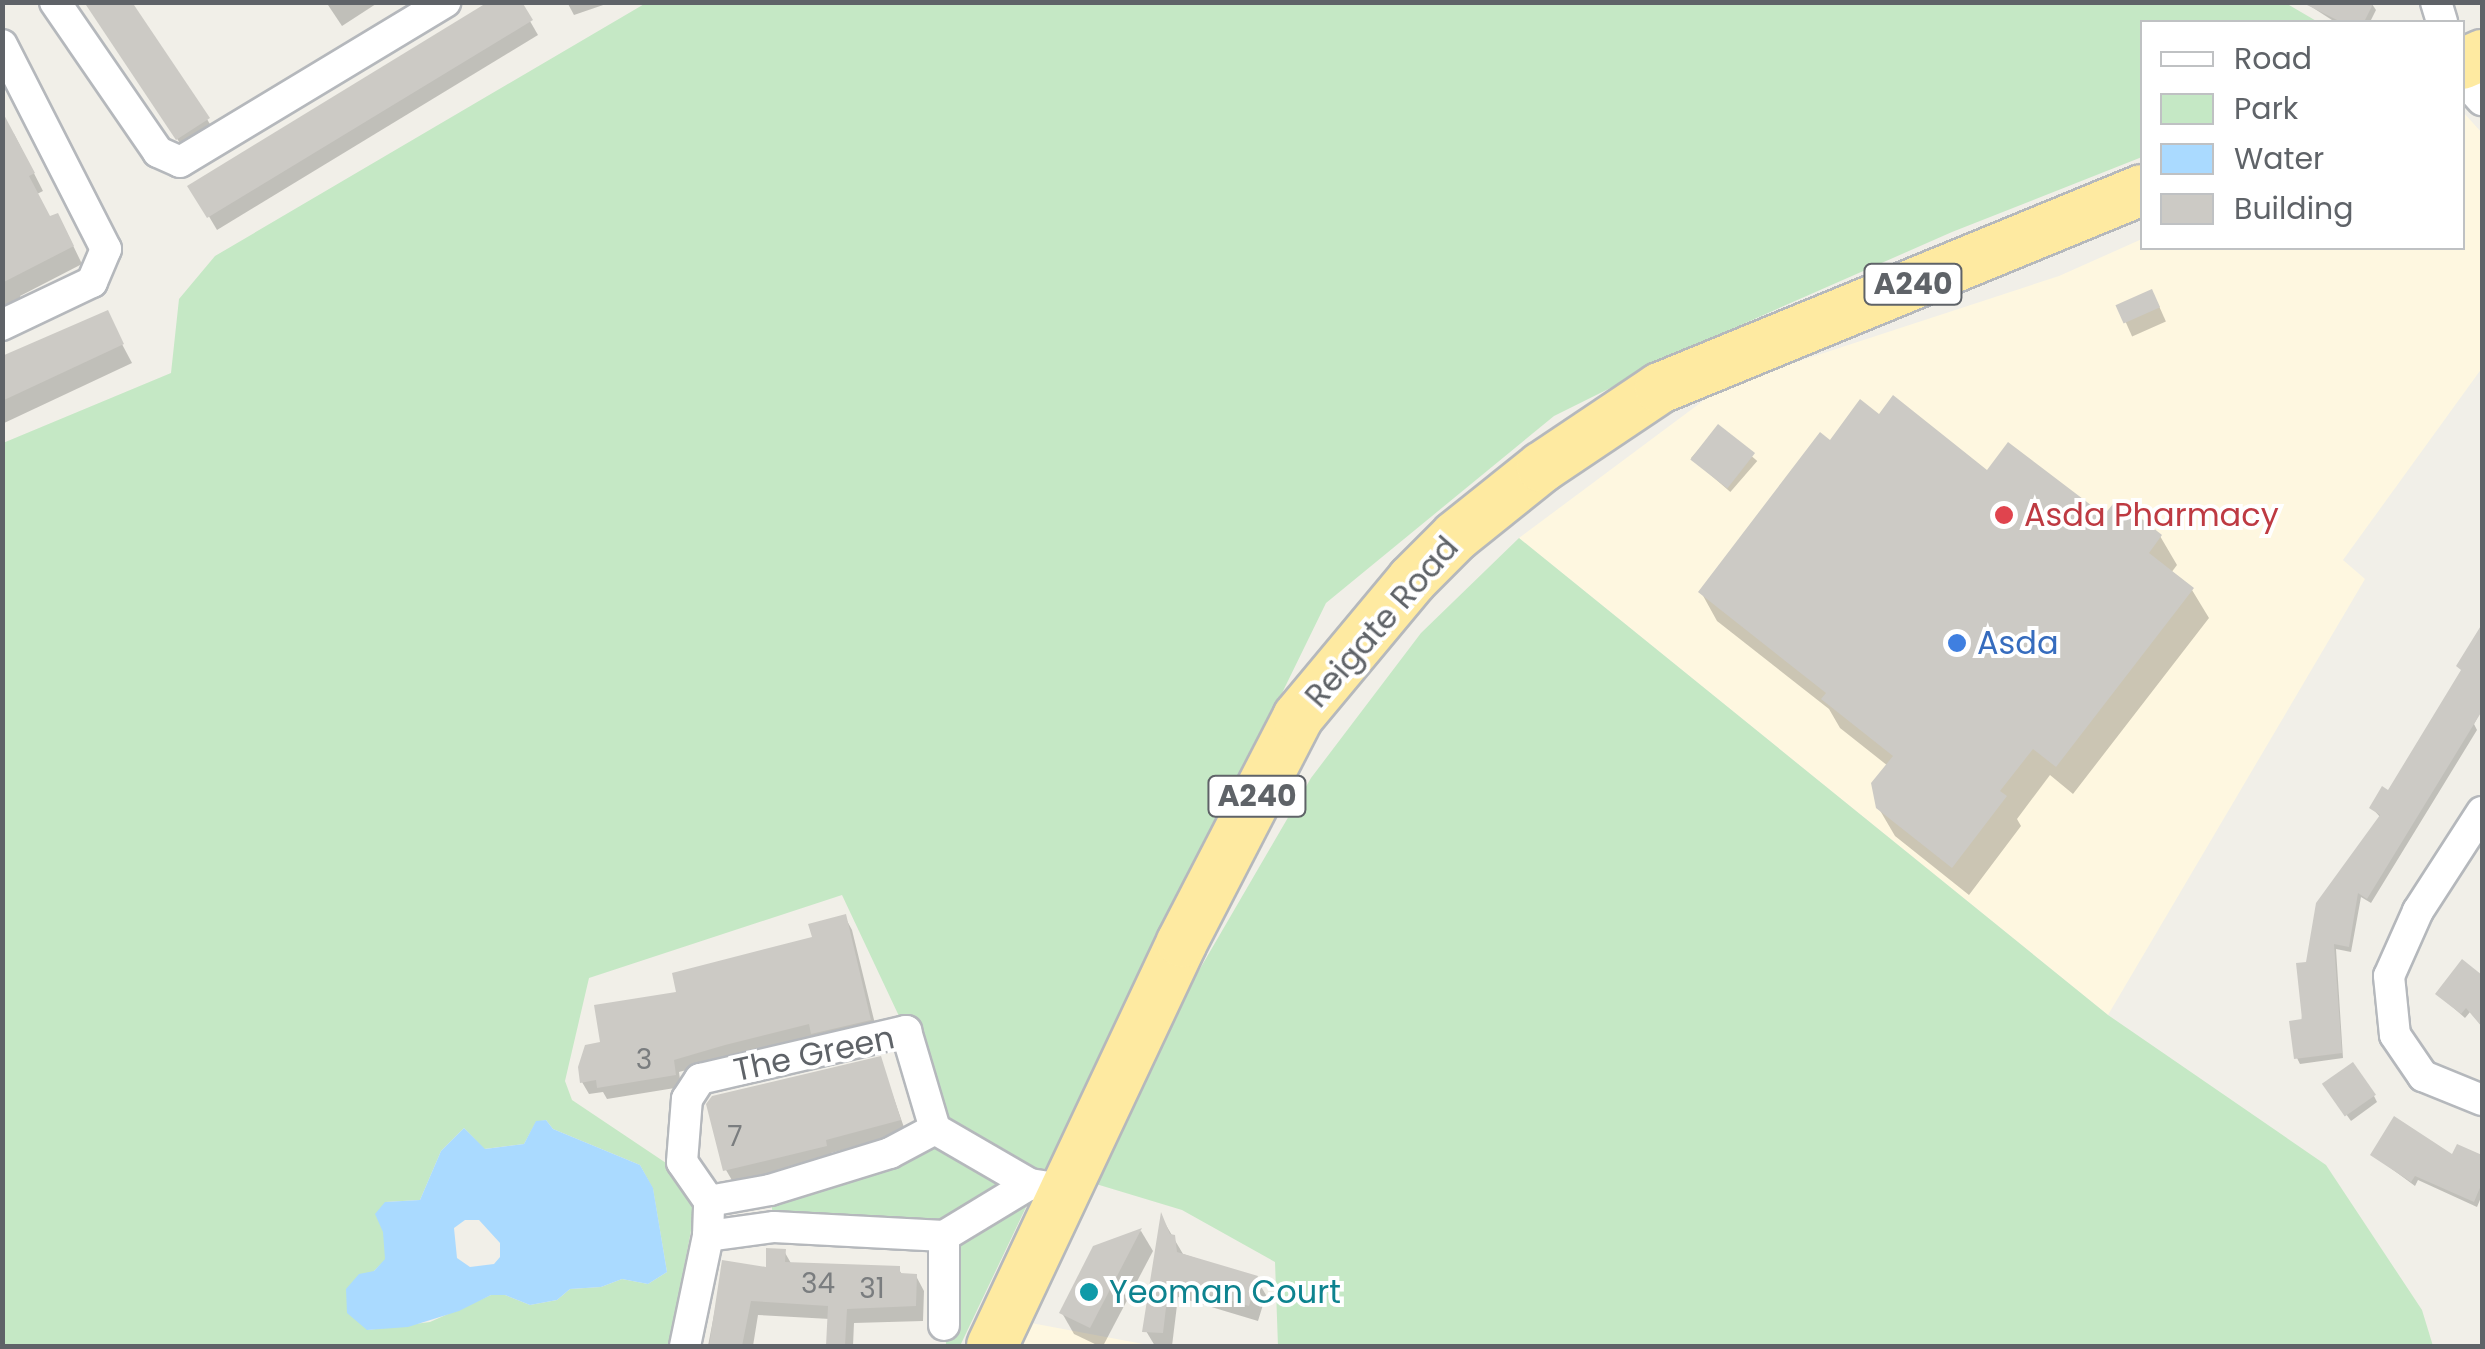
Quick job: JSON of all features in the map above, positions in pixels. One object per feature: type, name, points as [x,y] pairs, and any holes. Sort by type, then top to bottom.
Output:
[{"type":"highway","name":"Reigate Road","points":[[992,1346],[1046,1187],[1182,942],[1298,717],[1412,580],[1456,536],[1542,468],[1660,388],[2140,191]]},
{"type":"street","points":[[55,2],[158,152],[180,162],[445,2]]},
{"type":"street","points":[[2,45],[106,250],[92,282],[2,325]]},
{"type":"street","points":[[2465,81],[2482,100]]},
{"type":"street","points":[[2482,812],[2418,910],[2388,976],[2395,1036],[2424,1076],[2482,1100]]},
{"type":"street","name":"The Green","points":[[710,1201],[682,1162],[687,1099],[700,1078],[906,1030],[935,1129]]},
{"type":"street","points":[[685,1346],[708,1236],[710,1201],[770,1190],[890,1153],[935,1129],[1046,1187]]},
{"type":"street","points":[[708,1236],[774,1226],[944,1236],[1046,1187]]},
{"type":"street","points":[[770,1190],[774,1226]]},
{"type":"street","points":[[944,1236],[944,1325]]},
{"type":"shaded area","points":[[2465,114],[2482,133],[2482,368],[2343,560],[2365,579],[2108,1015],[1519,538],[1723,386],[2059,276],[2140,240],[2140,250],[2465,250]]},
{"type":"shaded area","points":[[1031,1323],[1154,1346],[1017,1346]]},
{"type":"green space","points":[[2284,2],[2315,20],[2140,20],[2140,158],[1952,232],[1709,339],[1554,416],[1326,603],[1048,1173],[1030,1184],[1027,1205],[960,1346],[946,1346],[944,1236],[774,1227],[770,1190],[935,1129],[906,1031],[842,895],[589,978],[565,1081],[572,1100],[669,1165],[695,1210],[669,1346],[3,1346],[3,443],[171,373],[179,299],[215,256],[646,3]],"holes":[[[546,1120],[553,1129],[640,1165],[653,1189],[667,1272],[648,1284],[622,1279],[601,1287],[570,1289],[557,1300],[530,1305],[505,1295],[491,1295],[430,1322],[368,1330],[374,1271],[386,1259],[385,1202],[420,1200],[441,1151],[464,1128],[484,1149],[524,1144],[536,1122]]]},
{"type":"green space","points":[[1519,538],[2108,1015],[2326,1165],[2422,1310],[2433,1346],[1278,1346],[1275,1262],[1182,1210],[1096,1184],[1169,1022],[1311,778],[1421,633]]},
{"type":"water","points":[[546,1120],[553,1129],[640,1165],[653,1188],[667,1272],[648,1284],[622,1279],[601,1287],[570,1289],[557,1300],[530,1305],[505,1295],[491,1295],[459,1311],[408,1327],[367,1330],[347,1313],[346,1289],[359,1274],[374,1271],[385,1259],[383,1232],[375,1214],[385,1202],[420,1200],[441,1151],[464,1128],[485,1149],[524,1144],[536,1121]],"holes":[[[465,1220],[479,1220],[500,1243],[500,1257],[494,1264],[470,1267],[457,1258],[454,1228]]]},
{"type":"building","points":[[84,2],[132,2],[210,118],[176,140]]},
{"type":"building","points":[[488,2],[522,2],[533,20],[207,218],[187,186]]},
{"type":"building","points":[[2301,2],[2374,2],[2365,20],[2337,20]]},
{"type":"building","points":[[2,111],[35,173],[29,176],[50,216],[58,213],[74,246],[2,283]]},
{"type":"building","points":[[2152,289],[2160,307],[2124,324],[2115,305]]},
{"type":"building","points":[[108,310],[124,344],[2,401],[2,356]]},
{"type":"building","name":"Asda","points":[[1893,395],[1987,470],[2008,442],[2104,515],[2117,499],[2162,535],[2149,553],[2194,588],[2056,767],[2033,749],[2000,791],[2007,796],[1952,868],[1876,808],[1871,783],[1893,756],[1821,699],[1826,693],[1698,592],[1820,432],[1830,440],[1860,399],[1879,414]]},
{"type":"building","points":[[1718,424],[1755,453],[1727,488],[1690,459]]},
{"type":"building","points":[[2482,624],[2482,711],[2367,899],[2358,893],[2349,947],[2334,944],[2342,1053],[2294,1059],[2289,1021],[2302,1019],[2296,963],[2306,962],[2316,903],[2380,815],[2369,808],[2382,786],[2388,790],[2461,670],[2456,666]]},
{"type":"building","points":[[846,914],[871,1020],[811,1034],[809,1024],[725,1045],[674,1060],[676,1075],[597,1088],[596,1080],[580,1083],[578,1067],[585,1045],[600,1042],[594,1005],[676,992],[672,973],[812,937],[808,924]]},
{"type":"building","points":[[2462,959],[2482,975],[2482,1027],[2466,1008],[2461,1014],[2435,994]]},
{"type":"building","points":[[881,1056],[901,1120],[826,1140],[827,1146],[723,1171],[706,1104],[712,1096]]},
{"type":"building","points":[[2353,1062],[2376,1095],[2345,1117],[2322,1084]]},
{"type":"building","points":[[2394,1116],[2452,1154],[2457,1144],[2482,1155],[2482,1183],[2474,1202],[2415,1176],[2411,1182],[2370,1155]]},
{"type":"building","points":[[1161,1212],[1170,1234],[1175,1235],[1177,1252],[1258,1276],[1249,1306],[1169,1282],[1163,1333],[1142,1332]]},
{"type":"building","name":"Yeoman Court","points":[[1142,1228],[1090,1328],[1059,1313],[1093,1246]]},
{"type":"building","points":[[766,1248],[786,1249],[785,1262],[900,1266],[900,1273],[917,1274],[916,1306],[847,1309],[845,1346],[826,1346],[828,1306],[751,1301],[742,1346],[709,1346],[722,1260],[766,1267]]},
{"type":"place","name":"Asda Pharmacy","points":[[2004,515]]},
{"type":"place","name":"Asda","points":[[1957,643]]},
{"type":"place","name":"Yeoman Court","points":[[1089,1292]]}]
